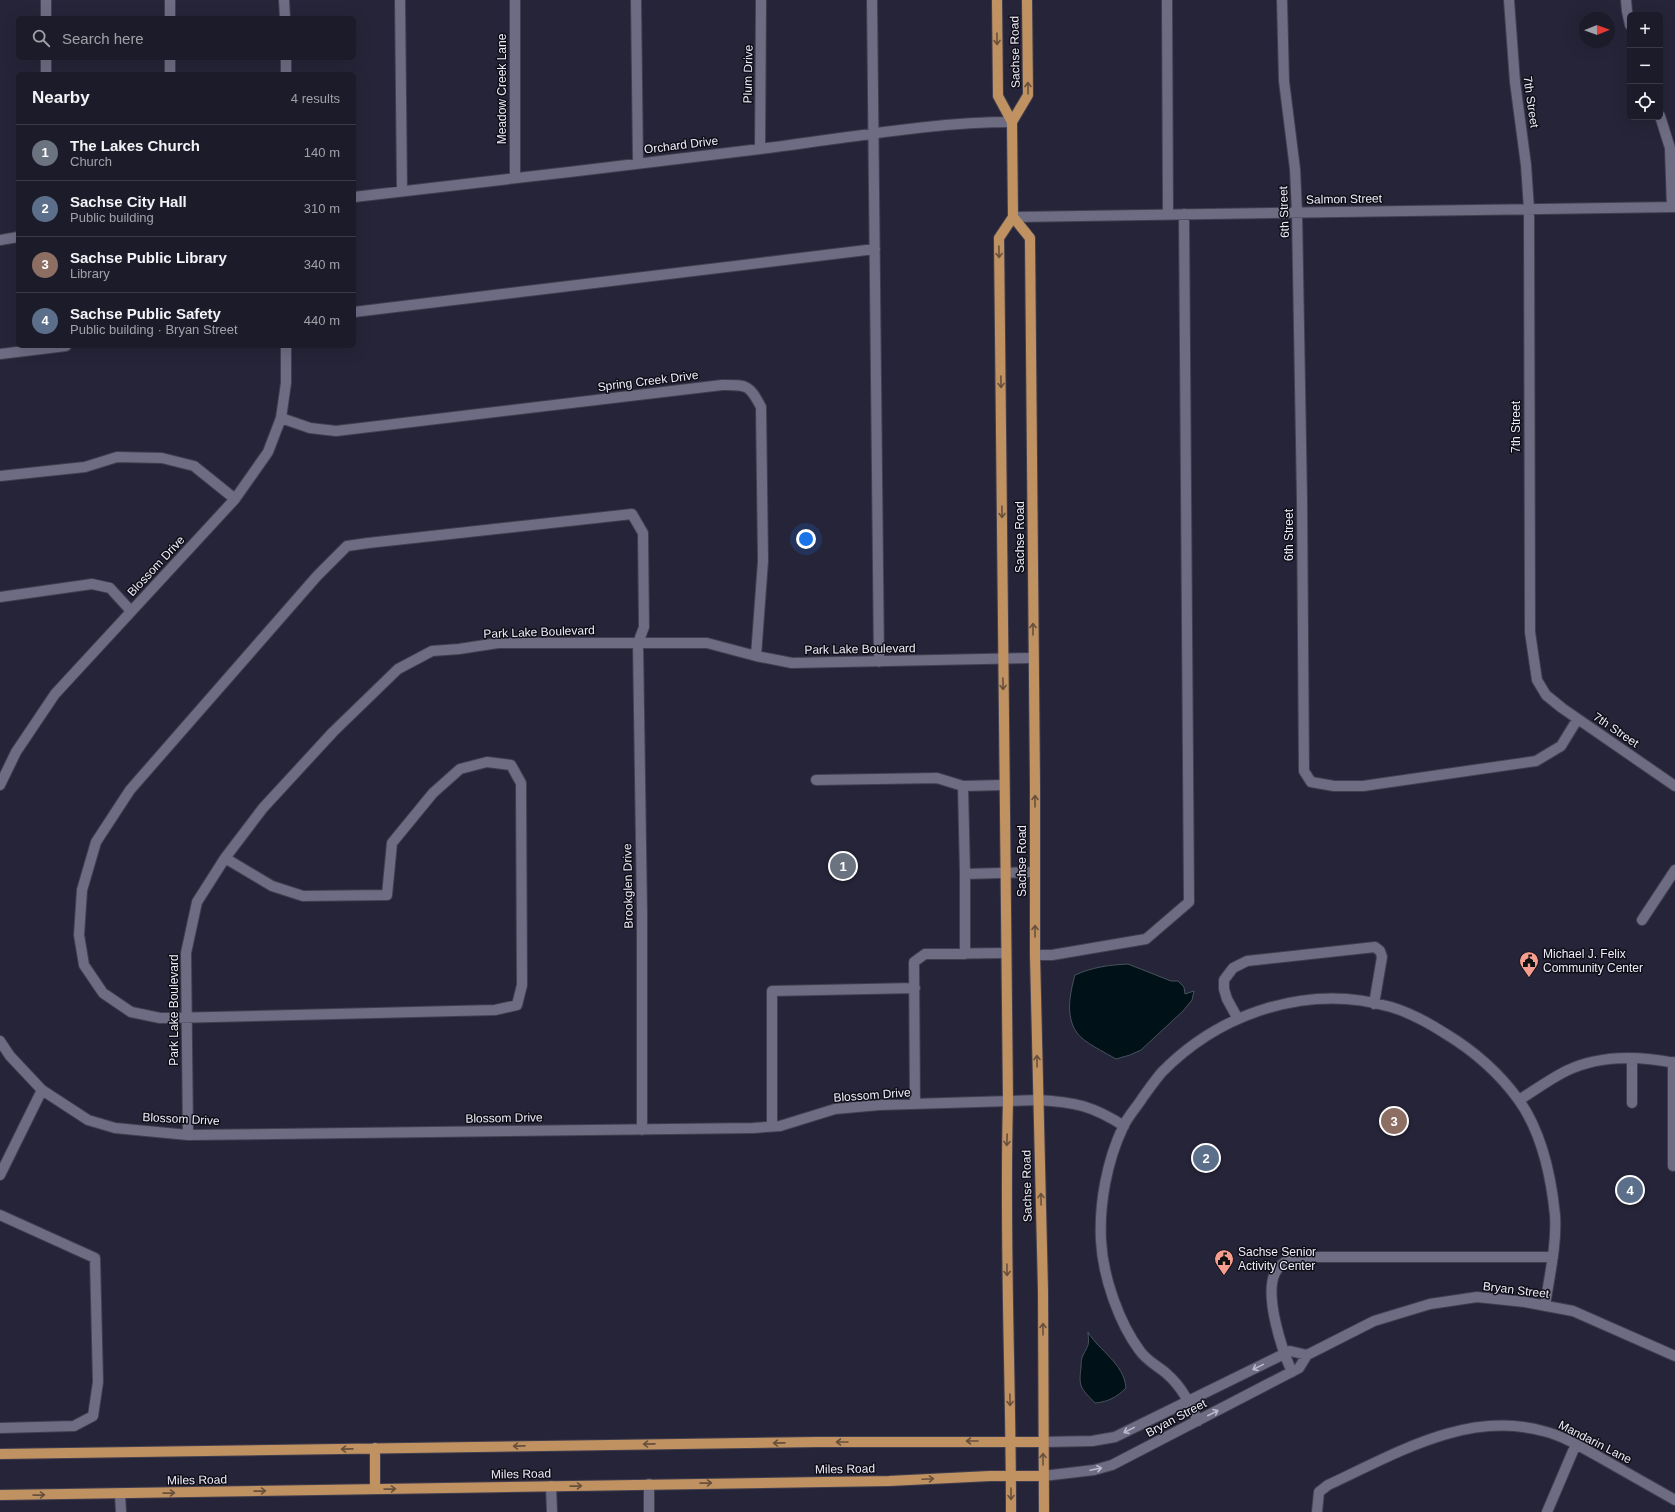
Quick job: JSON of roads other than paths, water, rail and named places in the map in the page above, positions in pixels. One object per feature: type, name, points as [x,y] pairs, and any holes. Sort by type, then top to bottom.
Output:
[{"type":"main road","name":"Sachse Road","points":[[997,0],[998,96],[1012,122],[1013,217],[999,238],[1008,1101],[1006,1181],[1011,1512]]},
{"type":"main road","name":"Sachse Road","points":[[1012,122],[1028,95],[1027,0]]},
{"type":"main road","name":"Sachse Road","points":[[1013,217],[1030,238],[1035,955],[1043,1291],[1044,1512]]},
{"type":"main road","points":[[0,1454],[818,1442],[1043,1442]]},
{"type":"main road","points":[[375,1448],[375,1489]]},
{"type":"main road","name":"Miles Road","points":[[0,1495],[889,1481],[1043,1476]]},
{"type":"street","points":[[46,0],[46,16]]},
{"type":"street","points":[[170,0],[170,16]]},
{"type":"street","points":[[284,0],[285,16]]},
{"type":"street","points":[[400,0],[402,191]]},
{"type":"street","name":"Meadow Creek Lane","points":[[515,0],[515,178]]},
{"type":"street","points":[[636,0],[638,163]]},
{"type":"street","name":"Plum Drive","points":[[760,149],[761,0]]},
{"type":"street","points":[[872,0],[879,662]]},
{"type":"street","points":[[1167,0],[1168,214]]},
{"type":"street","name":"6th Street","points":[[1282,0],[1284,81],[1295,169],[1297,212],[1302,500],[1304,771],[1311,782],[1334,786],[1363,786],[1536,761],[1561,746],[1577,720]]},
{"type":"street","name":"7th Street","points":[[1509,0],[1515,82],[1526,165],[1529,209],[1530,632],[1537,680],[1546,695],[1577,720],[1675,786]]},
{"type":"street","points":[[1626,0],[1627,12]]},
{"type":"street","points":[[46,60],[46,72]]},
{"type":"street","points":[[170,60],[170,72]]},
{"type":"street","points":[[286,60],[286,72]]},
{"type":"street","points":[[1661,120],[1670,148],[1673,207]]},
{"type":"street","name":"Orchard Drive","points":[[356,197],[978,122],[1012,122]]},
{"type":"street","name":"Salmon Street","points":[[1013,217],[1673,207]]},
{"type":"street","points":[[1035,955],[1052,955],[1146,939],[1189,902],[1184,214]]},
{"type":"street","points":[[0,240],[16,238]]},
{"type":"street","points":[[356,312],[874,249]]},
{"type":"street","points":[[0,354],[50,348]]},
{"type":"street","name":"Blossom Drive","points":[[0,785],[16,752],[55,694],[235,500],[268,452],[281,418],[286,383],[286,348]]},
{"type":"street","name":"Spring Creek Drive","points":[[281,418],[310,428],[336,431],[722,385],[744,386],[753,392],[761,407],[763,561],[756,656]]},
{"type":"street","points":[[0,476],[85,467],[117,457],[162,458],[194,466],[235,500]]},
{"type":"street","name":"Brookglen Drive","points":[[187,1018],[160,1018],[131,1012],[103,993],[84,966],[79,936],[82,890],[96,842],[130,790],[317,576],[347,546],[368,542],[516,525],[632,514],[643,533],[644,627],[638,643],[642,912],[642,1130]]},
{"type":"street","points":[[0,597],[92,584],[110,588],[131,611]]},
{"type":"street","name":"Park Lake Boulevard","points":[[188,1135],[186,953],[197,902],[225,858],[263,808],[333,732],[398,669],[432,651],[459,649],[498,643],[707,643],[756,656],[792,663],[1033,658]]},
{"type":"street","points":[[187,1018],[495,1010],[517,1005],[522,986],[521,783],[511,765],[487,762],[460,769],[433,793],[392,843],[387,895],[302,896],[272,886],[225,858]]},
{"type":"street","points":[[816,780],[936,778],[963,786],[1004,785]]},
{"type":"street","points":[[963,786],[965,954]]},
{"type":"street","points":[[1642,920],[1675,870]]},
{"type":"street","points":[[965,874],[1035,872]]},
{"type":"street","points":[[1238,1019],[1227,999],[1224,989],[1224,980],[1233,968],[1248,961],[1328,951],[1375,947],[1380,950],[1382,957],[1374,1004]]},
{"type":"street","points":[[915,1104],[914,962],[926,954],[1006,953]]},
{"type":"street","points":[[772,1126],[772,991],[915,988]]},
{"type":"street","points":[[1198,1421],[1189,1401],[1168,1374],[1141,1353],[1122,1323],[1109,1286],[1101,1242],[1102,1203],[1112,1158],[1124,1126],[1160,1074],[1190,1046],[1238,1019],[1273,1006],[1316,999],[1351,1000],[1391,1007],[1422,1019],[1464,1044],[1500,1076],[1519,1100],[1536,1132],[1548,1171],[1555,1217],[1553,1257],[1545,1306]]},
{"type":"street","name":"Blossom Drive","points":[[0,1041],[10,1056],[42,1090],[88,1120],[116,1128],[188,1135],[642,1130],[780,1126],[835,1109],[879,1105],[1038,1100],[1062,1101],[1093,1108],[1124,1126]]},
{"type":"street","points":[[1519,1100],[1568,1071],[1601,1061],[1632,1059],[1674,1063],[1673,1166]]},
{"type":"street","points":[[1632,1059],[1632,1103]]},
{"type":"street","points":[[0,1175],[42,1090]]},
{"type":"street","points":[[0,1215],[95,1258],[98,1382],[93,1416],[74,1426],[0,1428]]},
{"type":"street","points":[[1292,1372],[1284,1354],[1270,1290],[1275,1272],[1284,1262],[1297,1257],[1553,1257]]},
{"type":"street","name":"Bryan Street","points":[[1043,1476],[1088,1471],[1112,1465],[1292,1372],[1299,1368],[1307,1355],[1374,1321],[1430,1304],[1477,1297],[1573,1311],[1626,1333],[1675,1356]]},
{"type":"street","name":"Bryan Street","points":[[1043,1442],[1092,1441],[1115,1437],[1290,1351],[1307,1355]]},
{"type":"street","name":"Mandarin Lane","points":[[1317,1512],[1319,1492],[1328,1485],[1426,1440],[1457,1431],[1486,1426],[1515,1425],[1545,1431],[1576,1444],[1675,1500]]},
{"type":"street","points":[[1547,1512],[1576,1444]]},
{"type":"street","points":[[649,1484],[649,1512]]},
{"type":"street","points":[[551,1486],[552,1512]]},
{"type":"street","points":[[120,1494],[121,1512]]},
{"type":"place","name":"The Lakes Church","points":[[843,866]]},
{"type":"place","name":"Michael J. Felix Community Center","points":[[1529,978]]},
{"type":"place","name":"Sachse Public Library","points":[[1394,1121]]},
{"type":"place","name":"Sachse City Hall","points":[[1206,1158]]},
{"type":"place","name":"Sachse Public Safety","points":[[1630,1190]]},
{"type":"place","name":"Sachse Senior Activity Center","points":[[1224,1276]]}]
